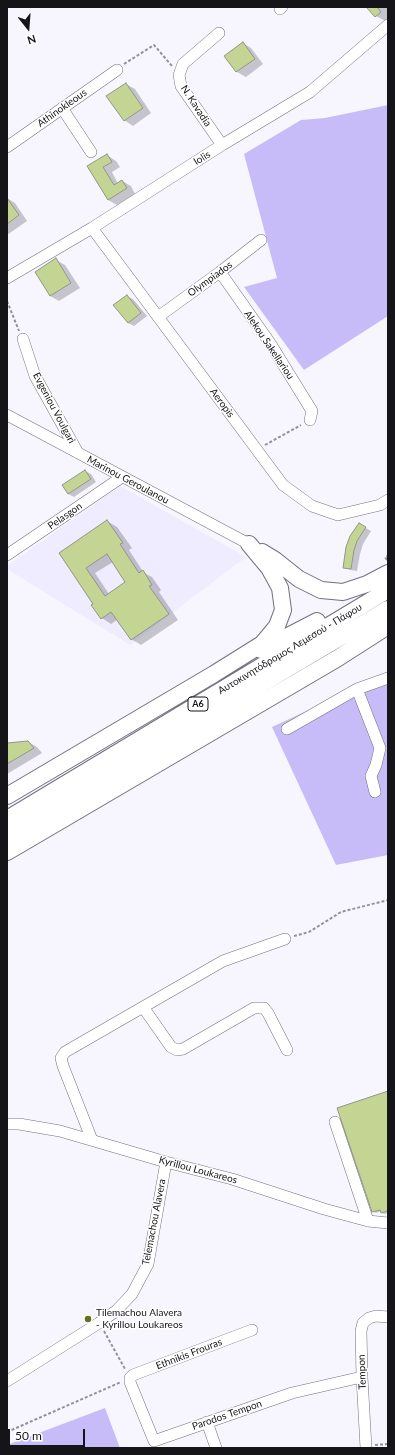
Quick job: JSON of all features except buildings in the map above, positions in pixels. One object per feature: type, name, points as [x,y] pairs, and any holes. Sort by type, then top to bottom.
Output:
[{"type":"highway","points":[[249,544],[275,560],[299,579],[320,590],[343,592],[367,584],[387,562]]},
{"type":"highway","points":[[7,796],[262,644],[277,626],[283,610],[280,588],[269,568],[249,544]]},
{"type":"highway","points":[[214,674],[322,618],[388,589]]},
{"type":"highway","name":"Αυτοκινητόδρομος Λεμεσού - Πάφου","points":[[7,819],[388,589]]},
{"type":"highway","name":"Αυτοκινητόδρομος Λεμεσού - Πάφου","points":[[7,835],[388,609]]},
{"type":"highway","points":[[7,852],[338,658],[388,626]]},
{"type":"highway","points":[[338,658],[388,638]]},
{"type":"street","name":"Iolis","points":[[7,278],[92,228],[222,145],[310,92],[388,25]]},
{"type":"street","name":"N. Kavadia","points":[[219,33],[183,64],[179,75],[181,86],[222,145]]},
{"type":"street","name":"Athinokleous","points":[[7,147],[117,70]]},
{"type":"street","points":[[62,108],[91,152]]},
{"type":"street","name":"Aeropis","points":[[92,228],[283,486],[312,506],[338,515],[380,505],[388,500]]},
{"type":"street","name":"Olympiados","points":[[158,317],[261,240]]},
{"type":"street","name":"Alekou Sakellariou","points":[[220,272],[270,343],[312,411],[310,420]]},
{"type":"street","name":"Evgeniou Voulgari","points":[[23,339],[35,376],[79,454]]},
{"type":"street","name":"Marinou Geroulanou","points":[[7,415],[249,544]]},
{"type":"street","name":"Pelasgon","points":[[7,554],[122,477]]},
{"type":"street","points":[[287,729],[357,689],[388,678]]},
{"type":"street","points":[[357,689],[380,748],[376,765],[371,776],[375,792]]},
{"type":"street","points":[[92,1140],[62,1066],[61,1058],[65,1052],[223,961],[285,939]]},
{"type":"street","points":[[143,1007],[171,1047],[177,1050],[183,1049],[254,1008],[264,1008],[288,1050]]},
{"type":"street","points":[[335,1122],[368,1221]]},
{"type":"street","name":"Kyrillou Loukareos","points":[[7,1124],[19,1124],[60,1131],[166,1162],[232,1179],[324,1209],[368,1221],[388,1223]]},
{"type":"street","name":"Telemachou Alavera","points":[[7,1381],[99,1323],[116,1311],[132,1294],[148,1264],[166,1162]]},
{"type":"street","name":"Tempon","points":[[366,1448],[361,1331],[363,1323],[369,1318],[376,1316],[388,1317]]},
{"type":"street","name":"Ethnikis Frouras","points":[[130,1380],[133,1375],[252,1330]]},
{"type":"street","name":"Parodos Tempon","points":[[130,1380],[154,1441],[292,1393],[362,1377]]},
{"type":"street","points":[[207,1422],[216,1448]]},
{"type":"path","points":[[117,70],[154,45],[179,75]]},
{"type":"path","points":[[7,300],[23,339]]},
{"type":"path","points":[[257,450],[310,420]]},
{"type":"path","points":[[285,939],[309,932],[341,912],[388,900]]},
{"type":"path","points":[[7,1432],[130,1380],[99,1323]]},
{"type":"shaded area","points":[[388,105],[388,316],[304,370],[244,287],[277,278],[244,154],[301,120],[325,118]]},
{"type":"shaded area","points":[[120,486],[246,557],[130,645],[7,569],[7,566]]},
{"type":"shaded area","points":[[386,674],[388,679],[388,855],[336,865],[272,727]]},
{"type":"shaded area","points":[[105,1408],[120,1448],[7,1448],[7,1445]]},
{"type":"place","name":"Tilemachou Alavera - Kyrillou Loukareos","points":[[88,1319]]}]
